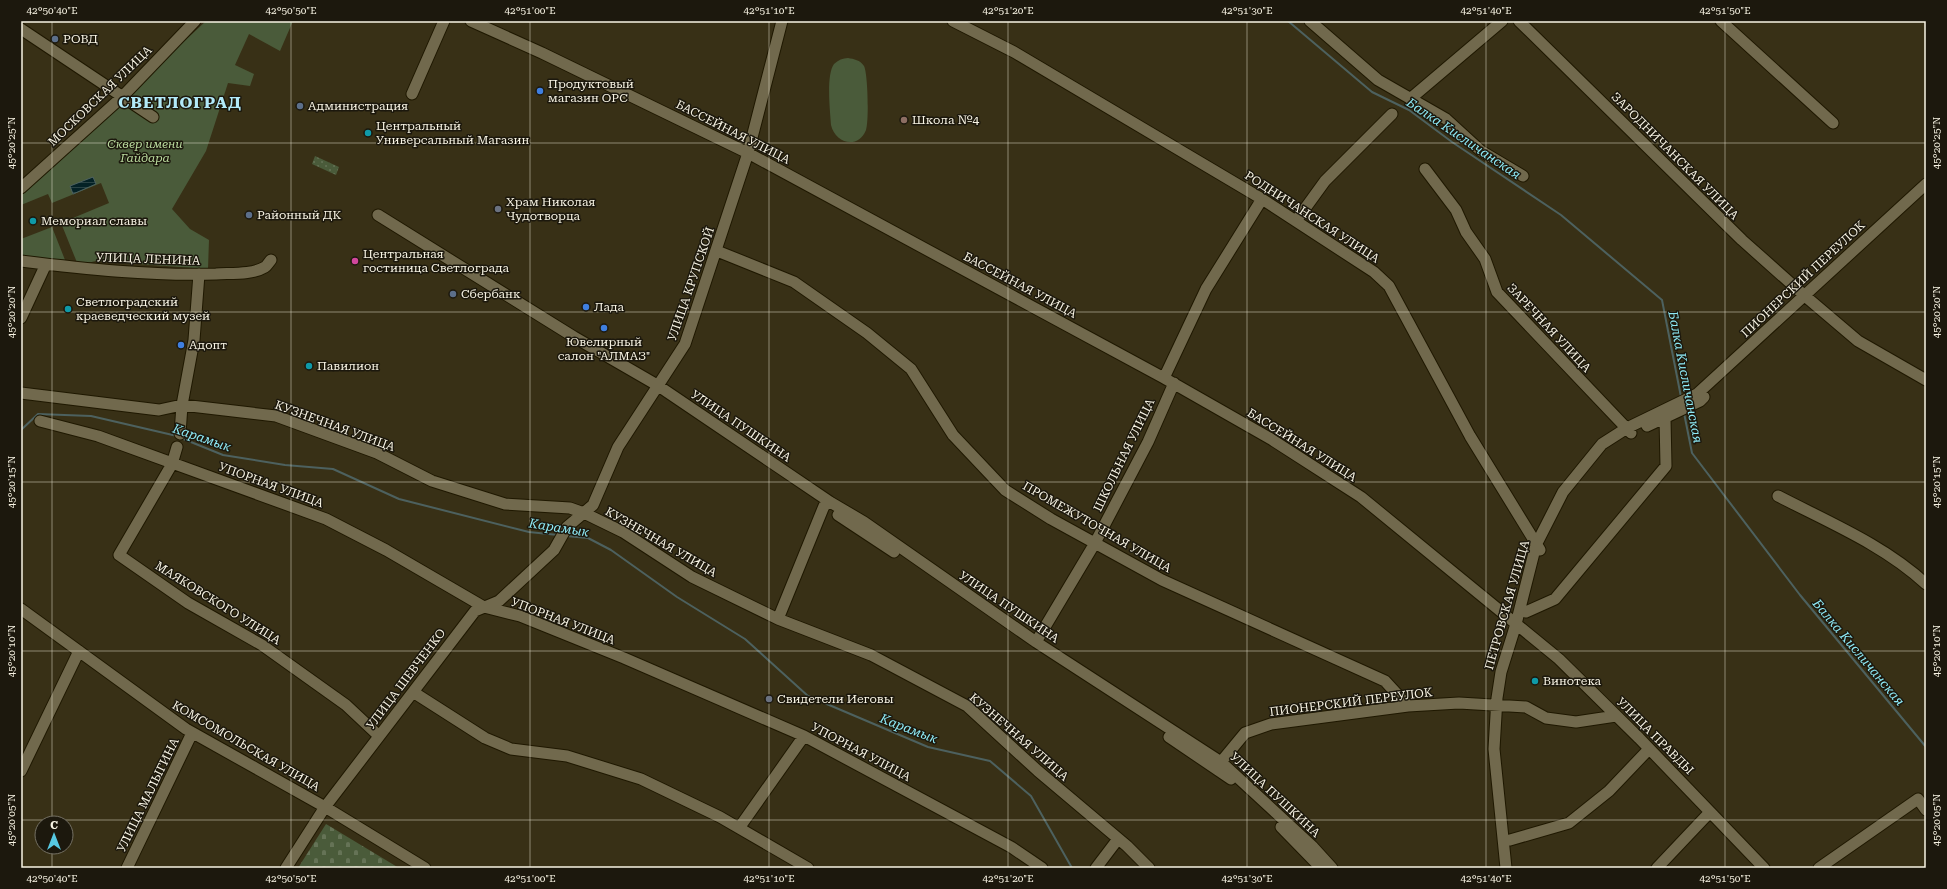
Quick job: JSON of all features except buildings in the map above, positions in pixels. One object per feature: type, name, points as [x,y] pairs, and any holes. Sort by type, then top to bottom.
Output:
[{"type":"street","name":"МОСКОВСКАЯ УЛИЦА","points":[[21,188],[122,97],[195,21]]},
{"type":"street","points":[[412,94],[444,21]]},
{"type":"street","name":"БАССЕЙНАЯ УЛИЦА","points":[[471,21],[542,53],[748,153],[1169,381],[1271,439],[1361,497],[1519,626]]},
{"type":"street","name":"УЛИЦА КРУПСКОЙ","points":[[567,527],[594,505],[618,447],[657,385],[686,344],[748,153],[782,21]]},
{"type":"street","name":"РОДНИЧАНСКАЯ УЛИЦА","points":[[953,21],[1014,52],[1262,199],[1374,272],[1389,286],[1470,436],[1539,548]]},
{"type":"street","points":[[1310,21],[1378,80],[1446,119],[1481,151],[1523,176]]},
{"type":"street","points":[[1410,99],[1502,21]]},
{"type":"street","name":"ЗАРОДНИЧАНСКАЯ УЛИЦА","points":[[1519,21],[1742,240],[1810,301],[1858,342],[1926,380]]},
{"type":"street","points":[[1721,21],[1833,123]]},
{"type":"street","points":[[21,29],[153,117]]},
{"type":"street","points":[[1296,221],[1325,181],[1392,114]]},
{"type":"street","name":"ЗАРЕЧНАЯ УЛИЦА","points":[[1425,169],[1456,210],[1466,232],[1485,259],[1497,292],[1629,431]]},
{"type":"street","name":"ПИОНЕРСКИЙ ПЕРЕУЛОК","points":[[1810,301],[1926,184]]},
{"type":"street","name":"ПИОНЕРСКИЙ ПЕРЕУЛОК","points":[[1539,548],[1573,492],[1604,452],[1629,431],[1698,398],[1810,301],[1926,194]]},
{"type":"street","name":"ШКОЛЬНАЯ УЛИЦА","points":[[1036,642],[1095,543],[1148,442],[1169,381],[1206,288],[1262,199]]},
{"type":"street","name":"УЛИЦА ПУШКИНА","points":[[378,215],[574,337],[657,385],[664,396],[827,504],[1232,779],[1321,868]]},
{"type":"street","name":"ПРОМЕЖУТОЧНАЯ УЛИЦА","points":[[717,251],[794,282],[867,333],[911,369],[953,435],[1005,490],[1051,519],[1162,580],[1385,681],[1408,706]]},
{"type":"street","name":"УЛИЦА ЛЕНИНА","points":[[21,261],[72,268],[165,274],[199,274],[253,271],[264,267],[271,260]]},
{"type":"street","points":[[21,318],[46,264]]},
{"type":"street","points":[[180,434],[182,404],[194,340],[199,274]]},
{"type":"street","name":"КУЗНЕЧНАЯ УЛИЦА","points":[[21,393],[159,410],[182,404],[276,416],[377,453],[439,484],[505,504],[570,508],[584,513],[623,532],[692,577],[778,619],[871,655],[967,706],[1038,771],[1118,839],[1149,868]]},
{"type":"street","points":[[1526,612],[1555,600],[1666,466],[1667,413]]},
{"type":"street","name":"УПОРНАЯ УЛИЦА","points":[[40,422],[98,436],[172,464],[326,518],[386,550],[484,607],[520,616],[624,658],[804,736],[1011,847],[1042,868]]},
{"type":"street","name":"МАЯКОВСКОГО УЛИЦА","points":[[177,447],[172,464],[119,555],[188,603],[262,646],[346,705],[379,736]]},
{"type":"street","points":[[1778,496],[1868,542],[1917,575],[1926,584]]},
{"type":"street","points":[[778,619],[827,504]]},
{"type":"street","name":"УЛИЦА ПУШКИНА","points":[[827,504],[864,522],[1036,642],[1221,762],[1312,846],[1332,868]]},
{"type":"street","name":"УЛИЦА ШЕВЧЕНКО","points":[[286,868],[324,807],[475,611],[499,601],[554,550],[567,527]]},
{"type":"street","points":[[1506,868],[1494,749],[1499,705],[1519,626],[1526,612],[1539,548]]},
{"type":"street","name":"ПЕТРОВСКАЯ УЛИЦА","points":[[1519,626],[1539,548]]},
{"type":"street","name":"КОМСОМОЛЬСКАЯ УЛИЦА","points":[[21,609],[150,704],[192,732],[324,807],[425,868]]},
{"type":"street","name":"УЛИЦА ПРАВДЫ","points":[[1519,626],[1559,659],[1650,749],[1764,868]]},
{"type":"street","points":[[21,771],[79,651]]},
{"type":"street","points":[[413,692],[485,738],[511,749],[567,756],[640,778],[720,817],[808,868]]},
{"type":"street","name":"ПИОНЕРСКИЙ ПЕРЕУЛОК","points":[[1221,762],[1245,732],[1272,724],[1408,706],[1459,703],[1526,707],[1546,718],[1576,722],[1616,716]]},
{"type":"street","points":[[1499,705],[1501,748],[1513,868]]},
{"type":"street","name":"УЛИЦА МАЛЫГИНА","points":[[127,868],[192,732]]},
{"type":"street","points":[[739,828],[804,736]]},
{"type":"street","points":[[1510,840],[1569,823],[1609,791],[1650,749]]},
{"type":"street","points":[[1819,868],[1918,799],[1926,810]]},
{"type":"street","points":[[1657,868],[1710,812]]},
{"type":"street","points":[[1096,868],[1118,839]]},
{"type":"green space","name":"Сквер имени Гайдара","points":[[206,21],[293,21],[280,51],[249,34],[235,65],[254,74],[250,86],[228,83],[206,151],[172,209],[190,229],[209,240],[208,269],[96,261],[78,265],[61,223],[109,203],[101,183],[52,203],[48,194],[21,205],[21,193]]},
{"type":"green space","points":[[848,58],[859,61],[864,66],[868,108],[866,130],[858,140],[852,142],[842,140],[833,131],[829,102],[830,76],[834,64],[837,61]]},
{"type":"green space","points":[[315,156],[339,167],[336,175],[312,164]]},
{"type":"green space","points":[[52,227],[67,265],[21,258],[21,239]]},
{"type":"green space","points":[[326,824],[399,868],[298,868]]},
{"type":"water","points":[[93,177],[96,184],[73,194],[70,186]]},
{"type":"waterway","name":"Балка Кисличанская","points":[[1288,21],[1372,92],[1409,110],[1452,142],[1561,215],[1662,300],[1681,397]]},
{"type":"waterway","name":"Балка Кисличанская","points":[[1684,413],[1692,453],[1800,595],[1926,747]]},
{"type":"waterway","name":"Карамык","points":[[21,430],[38,414],[91,416],[177,436]]},
{"type":"waterway","name":"Карамык","points":[[181,438],[223,455],[285,465],[333,469],[399,499],[529,532],[558,535]]},
{"type":"waterway","name":"Карамык","points":[[566,536],[588,538],[611,550],[677,597],[745,639],[808,696],[928,747],[990,761],[1031,796],[1072,868]]},
{"type":"place","name":"РОВД","points":[[55,39]]},
{"type":"place","name":"Продуктовый магазин ОРС","points":[[540,91]]},
{"type":"place","name":"Администрация","points":[[300,106]]},
{"type":"place","name":"Школа №4","points":[[904,120]]},
{"type":"place","name":"Центральный Универсальный Магазин","points":[[368,133]]},
{"type":"place","name":"Храм Николая Чудотворца","points":[[498,209]]},
{"type":"place","name":"Районный ДК","points":[[249,215]]},
{"type":"place","name":"Мемориал славы","points":[[33,221]]},
{"type":"place","name":"Центральная гостиница Светлограда","points":[[355,261]]},
{"type":"place","name":"Сбербанк","points":[[453,294]]},
{"type":"place","name":"Лада","points":[[586,307]]},
{"type":"place","name":"Светлоградский краеведческий музей","points":[[68,309]]},
{"type":"place","name":"Ювелирный салон \"АЛМАЗ\"","points":[[604,328]]},
{"type":"place","name":"Адопт","points":[[181,345]]},
{"type":"place","name":"Павилион","points":[[309,366]]},
{"type":"place","name":"Винотека","points":[[1535,681]]},
{"type":"place","name":"Свидетели Иеговы","points":[[769,699]]},
{"type":"district","name":"СВЕТЛОГРАД","points":[[180,102]]}]
